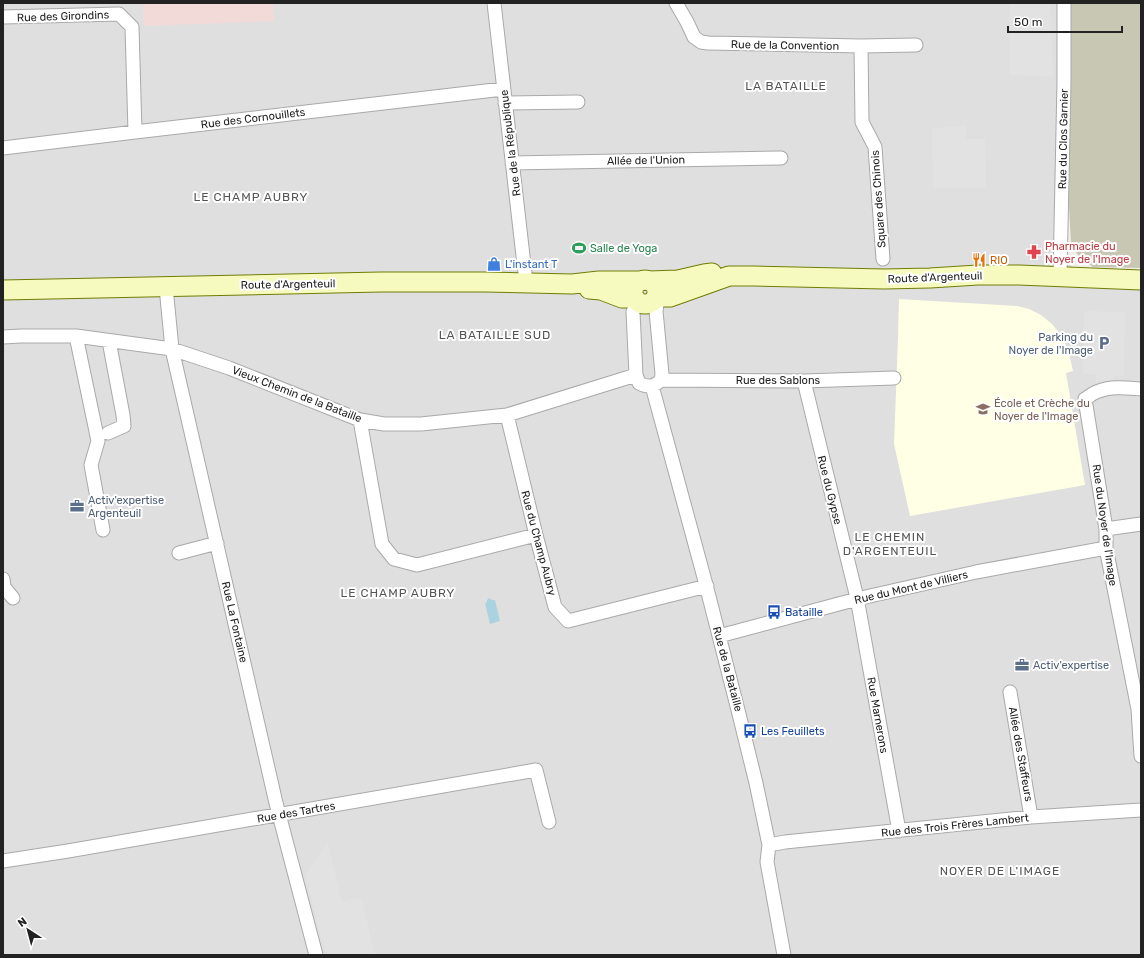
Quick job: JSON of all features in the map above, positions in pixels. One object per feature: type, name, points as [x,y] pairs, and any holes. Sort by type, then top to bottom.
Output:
[{"type":"main road","name":"Route d'Argenteuil","points":[[3,290],[381,282],[526,282],[572,284],[599,280],[645,293],[670,297],[729,276],[884,279],[978,275],[1060,276],[1141,280]]},
{"type":"street","name":"Rue de la République","points":[[494,3],[526,282]]},
{"type":"street","name":"Rue de la Convention","points":[[676,3],[694,37],[701,42],[861,46],[916,45]]},
{"type":"street","name":"Rue du Clos Garnier","points":[[1060,276],[1064,3]]},
{"type":"street","name":"Rue des Girondins","points":[[3,17],[119,14],[132,27],[135,132]]},
{"type":"street","name":"Square des Chinois","points":[[861,46],[862,122],[875,147],[883,259]]},
{"type":"street","name":"Rue des Cornouillets","points":[[3,148],[503,89]]},
{"type":"street","points":[[505,104],[578,102]]},
{"type":"street","name":"Allée de l'Union","points":[[512,163],[781,158]]},
{"type":"street","name":"Rue La Fontaine","points":[[166,287],[172,349],[279,814],[316,955]]},
{"type":"street","points":[[645,293],[633,312],[636,375],[639,383],[644,386],[650,387],[657,383]]},
{"type":"street","name":"Rue de la Bataille","points":[[645,293],[657,304],[656,311],[662,374],[657,383],[747,744],[769,845],[767,862],[784,955]]},
{"type":"street","name":"Vieux Chemin de la Bataille","points":[[3,338],[21,336],[76,336],[172,349],[229,368],[360,420],[384,424],[421,424],[507,415],[636,375]]},
{"type":"street","points":[[76,336],[98,441],[91,465],[103,530]]},
{"type":"street","points":[[108,433],[124,426],[109,341]]},
{"type":"street","name":"Rue des Sablons","points":[[657,383],[894,378]]},
{"type":"street","name":"Rue du Gypse","points":[[804,381],[857,598]]},
{"type":"street","name":"Rue du Noyer de l'Image","points":[[1141,389],[1104,389],[1085,399],[1106,530],[1106,548],[1139,709],[1141,756]]},
{"type":"street","name":"Rue du Champ Aubry","points":[[507,415],[555,607],[568,621],[707,586]]},
{"type":"street","points":[[360,420],[382,544],[394,559],[417,565],[536,535]]},
{"type":"street","points":[[1106,530],[1141,524]]},
{"type":"street","points":[[179,553],[217,543]]},
{"type":"street","name":"Rue du Mont de Villiers","points":[[720,636],[857,598],[976,572],[1106,548]]},
{"type":"street","points":[[3,579],[4,587],[14,598]]},
{"type":"street","name":"Rue Marnerons","points":[[857,598],[899,831]]},
{"type":"street","name":"Allée des Staffeurs","points":[[1010,692],[1031,817]]},
{"type":"street","name":"Rue des Tartres","points":[[3,861],[536,770],[549,822]]},
{"type":"street","name":"Rue des Trois Frères Lambert","points":[[769,845],[785,842],[1031,817],[1141,810]]},
{"type":"shaded area","points":[[3,3],[1060,3],[1067,254],[1071,266],[1081,272],[1141,273],[1141,955],[3,955]]},
{"type":"shaded area","points":[[143,3],[273,3],[274,21],[143,26]]},
{"type":"shaded area","points":[[1010,3],[1050,3],[1053,77],[1010,75]]},
{"type":"shaded area","points":[[1067,3],[1141,3],[1141,268],[1093,267],[1079,257],[1071,243],[1069,207]]},
{"type":"shaded area","points":[[966,126],[966,139],[985,139],[986,188],[933,188],[932,128]]},
{"type":"shaded area","name":"École et Crèche du Noyer de l'Image","points":[[899,299],[1017,306],[1029,309],[1041,315],[1052,324],[1061,335],[1068,349],[1073,371],[1066,373],[1085,485],[910,516],[894,444]]},
{"type":"shaded area","name":"Parking du Noyer de l'Image","points":[[1084,311],[1125,312],[1124,376],[1114,376],[1113,383],[1096,383],[1096,374],[1083,374]]},
{"type":"shaded area","points":[[328,843],[342,902],[361,897],[375,955],[326,955],[305,874]]},
{"type":"water","points":[[489,598],[495,600],[500,621],[490,624],[485,603]]},
{"type":"place","name":"Salle de Yoga","points":[[579,248]]},
{"type":"place","name":"Pharmacie du Noyer de l'Image","points":[[1034,252]]},
{"type":"place","name":"RIO","points":[[979,260]]},
{"type":"place","name":"L'instant T","points":[[494,264]]},
{"type":"place","name":"Parking du Noyer de l'Image","points":[[1104,343]]},
{"type":"place","name":"École et Crèche du Noyer de l'Image","points":[[983,409]]},
{"type":"place","name":"Activ'expertise Argenteuil","points":[[77,506]]},
{"type":"place","name":"Bataille","points":[[774,612]]},
{"type":"place","name":"Activ'expertise","points":[[1022,665]]},
{"type":"place","name":"Les Feuillets","points":[[750,731]]},
{"type":"district","name":"LA BATAILLE","points":[[786,86]]},
{"type":"district","name":"LE CHAMP AUBRY","points":[[251,197]]},
{"type":"district","name":"LA BATAILLE SUD","points":[[495,335]]},
{"type":"district","name":"LE CHEMIN D'ARGENTEUIL","points":[[890,544]]},
{"type":"district","name":"LE CHAMP AUBRY","points":[[398,593]]},
{"type":"district","name":"NOYER DE L'IMAGE","points":[[1000,871]]}]
